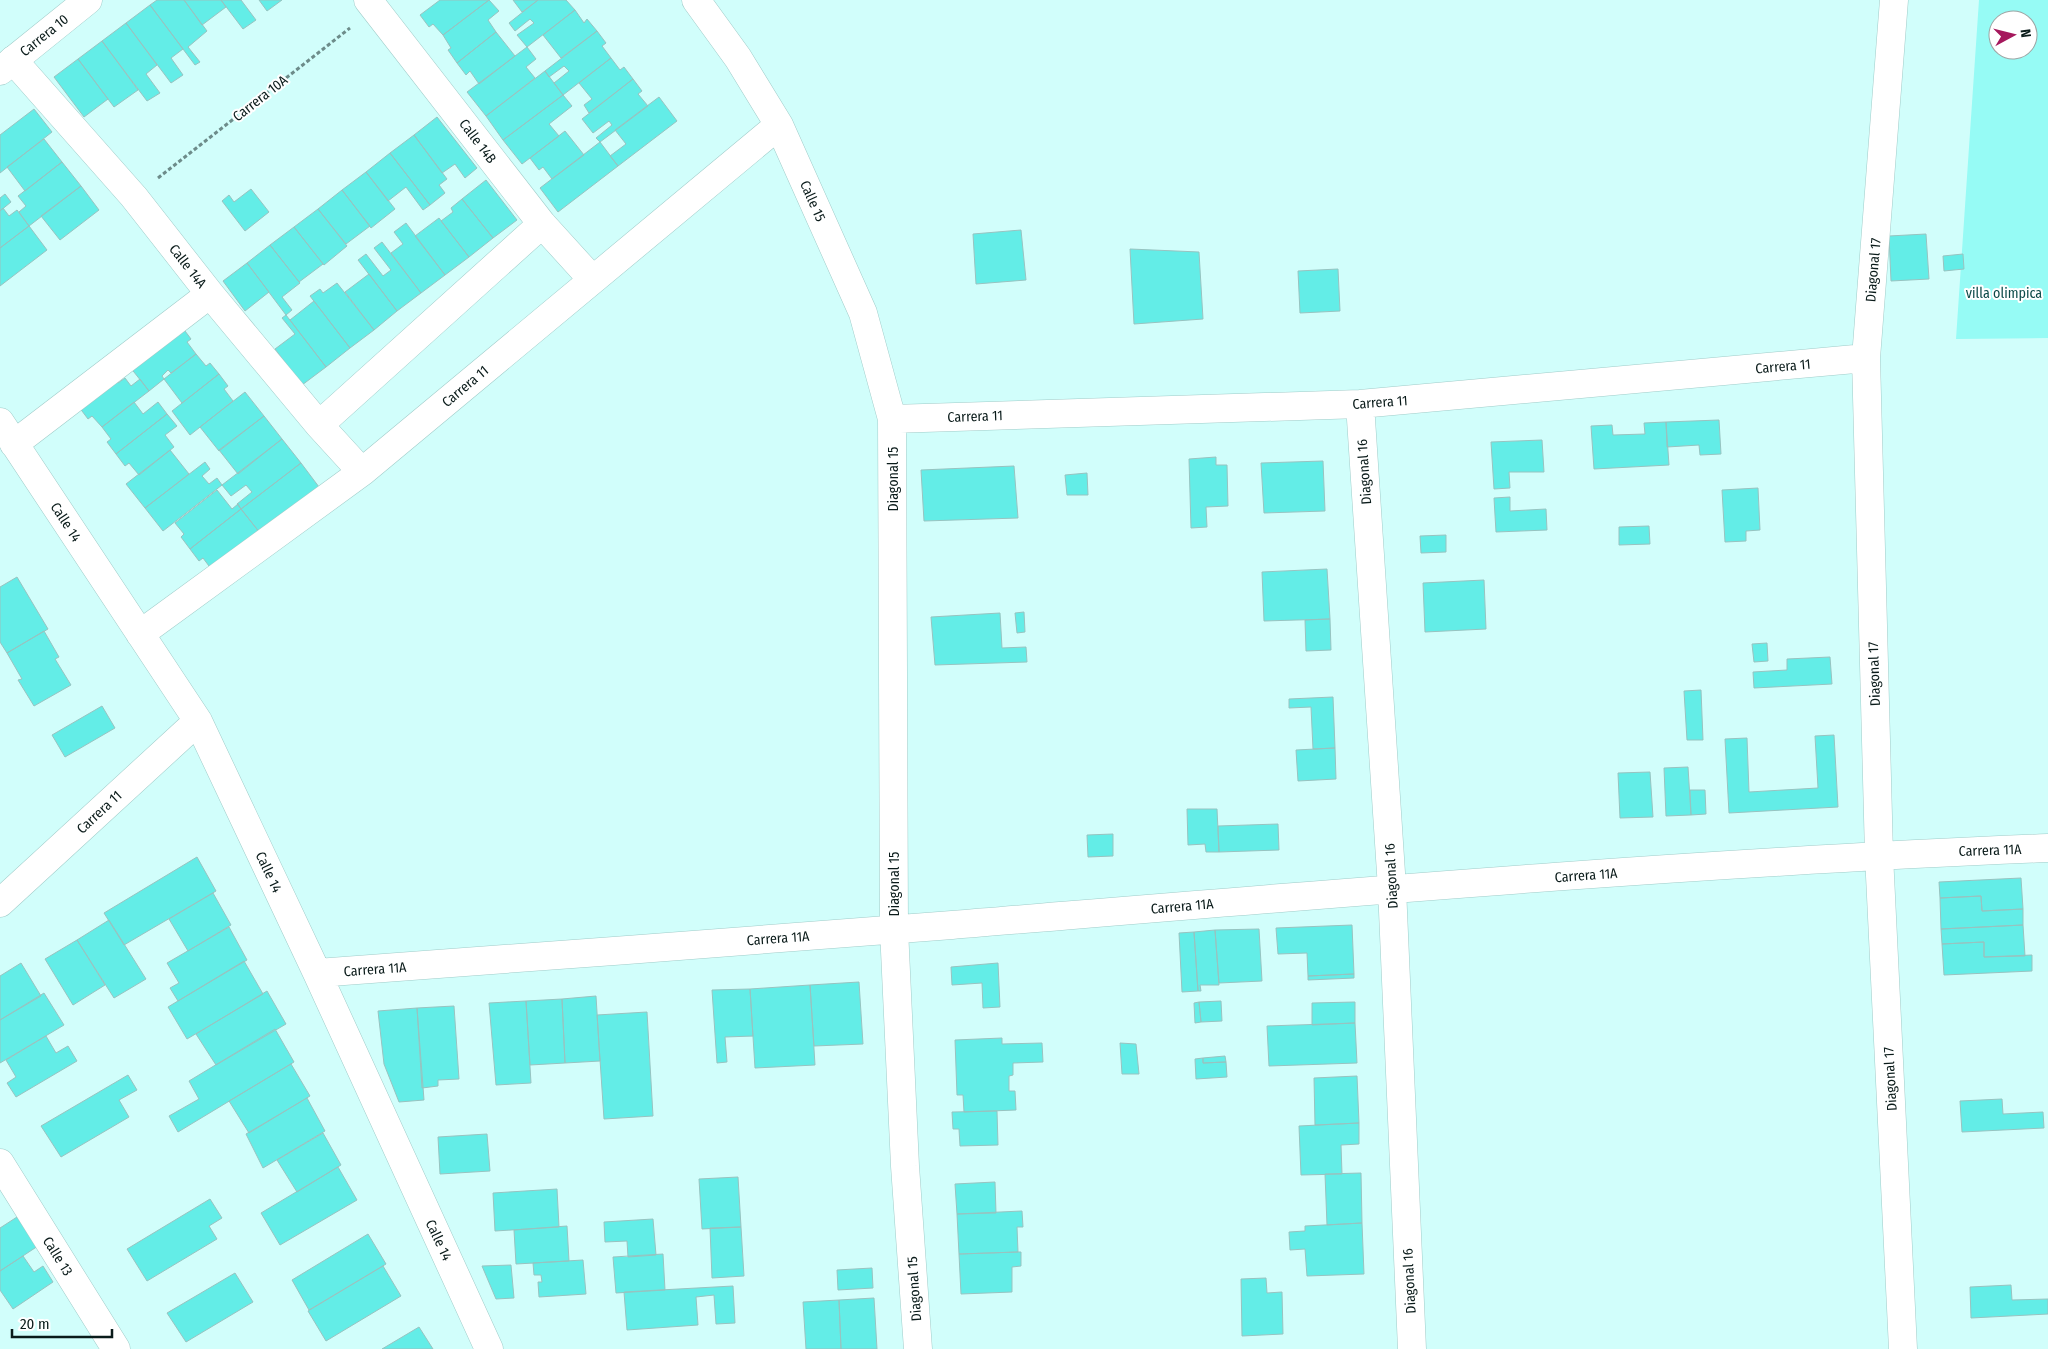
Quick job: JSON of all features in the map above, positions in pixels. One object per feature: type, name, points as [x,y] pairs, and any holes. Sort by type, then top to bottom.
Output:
[{"type":"street","name":"Carrera 10","points":[[6,65],[88,0]]},
{"type":"street","name":"Calle 15","points":[[696,0],[738,58],[779,125],[863,313],[892,419]]},
{"type":"street","name":"Diagonal 17","points":[[1894,0],[1866,358],[1879,855],[1903,1349]]},
{"type":"street","name":"Calle 14B","points":[[372,4],[542,224],[592,279]]},
{"type":"street","name":"Calle 14A","points":[[6,65],[134,196],[210,294],[319,425],[362,472]]},
{"type":"street","name":"Carrera 11","points":[[140,634],[362,472],[779,125]]},
{"type":"street","points":[[319,425],[542,224]]},
{"type":"street","points":[[7,433],[210,294]]},
{"type":"street","name":"Carrera 11","points":[[892,419],[1360,404],[1866,358]]},
{"type":"street","name":"Diagonal 16","points":[[1360,404],[1392,888],[1412,1349]]},
{"type":"street","name":"Diagonal 15","points":[[892,419],[894,929],[905,1166],[918,1349]]},
{"type":"street","name":"Calle 14","points":[[7,433],[198,721],[317,973],[488,1349]]},
{"type":"street","name":"Carrera 11","points":[[0,903],[198,721]]},
{"type":"street","name":"Carrera 11A","points":[[317,973],[894,929],[1392,888],[1879,855],[2048,848]]},
{"type":"street","name":"Calle 13","points":[[0,1163],[116,1349]]},
{"type":"path","name":"Carrera 10A","points":[[134,196],[372,4]]},
{"type":"green space","name":"villa olimpica","points":[[1979,0],[2048,0],[2048,338],[1956,339]]},
{"type":"building","points":[[157,0],[184,0],[207,31],[188,47],[200,62],[195,65],[150,5]]},
{"type":"building","points":[[184,0],[221,0],[226,7],[202,25]]},
{"type":"building","points":[[221,0],[241,0],[256,20],[243,29]]},
{"type":"building","points":[[259,0],[282,0],[267,11]]},
{"type":"building","points":[[440,0],[489,0],[443,35],[433,24],[429,27],[420,15]]},
{"type":"building","points":[[489,0],[499,11],[488,20],[496,32],[457,63],[448,50],[451,48],[443,35]]},
{"type":"building","points":[[513,0],[538,0],[522,12]]},
{"type":"building","points":[[538,0],[566,0],[575,10],[527,47],[517,35],[534,23],[530,19],[515,31],[509,23]]},
{"type":"building","points":[[150,5],[183,49],[171,58],[183,75],[171,83],[126,23]]},
{"type":"building","points":[[575,10],[584,23],[587,19],[597,31],[561,58],[543,35]]},
{"type":"building","points":[[126,23],[157,65],[146,74],[160,93],[147,101],[102,41]]},
{"type":"building","points":[[597,31],[606,43],[602,46],[611,58],[563,95],[554,83],[569,71],[564,66],[549,77],[545,71]]},
{"type":"building","points":[[496,32],[515,56],[479,84],[470,71],[466,75],[457,63]]},
{"type":"building","points":[[102,41],[138,90],[114,107],[78,59]]},
{"type":"building","points":[[527,47],[536,59],[526,67],[535,78],[486,116],[467,92]]},
{"type":"building","points":[[611,58],[620,70],[624,67],[633,79],[589,113],[584,105],[592,99],[579,83]]},
{"type":"building","points":[[78,59],[108,99],[84,117],[54,77]]},
{"type":"building","points":[[545,71],[563,95],[503,140],[486,116]]},
{"type":"building","points":[[633,79],[642,91],[638,94],[648,106],[600,142],[596,138],[612,125],[609,121],[593,133],[582,119]]},
{"type":"building","points":[[563,95],[572,106],[549,124],[559,136],[522,164],[503,140]]},
{"type":"building","points":[[659,97],[677,121],[618,166],[610,156],[626,144],[615,130]]},
{"type":"building","points":[[34,109],[52,132],[0,173],[0,135]]},
{"type":"building","points":[[437,117],[477,168],[465,178],[455,164],[442,173],[414,135]]},
{"type":"building","points":[[565,131],[584,155],[552,179],[543,167],[539,170],[530,158]]},
{"type":"building","points":[[414,135],[447,179],[439,185],[445,193],[430,205],[390,153]]},
{"type":"building","points":[[44,139],[62,162],[25,191],[7,167]]},
{"type":"building","points":[[600,142],[618,166],[558,212],[540,188]]},
{"type":"building","points":[[390,153],[430,205],[423,210],[406,187],[388,201],[366,172]]},
{"type":"building","points":[[62,162],[81,186],[29,226],[19,212],[26,206],[18,196]]},
{"type":"building","points":[[366,172],[395,209],[371,228],[342,190]]},
{"type":"building","points":[[486,180],[517,220],[493,238],[462,199]]},
{"type":"building","points":[[81,186],[99,210],[60,240],[41,216]]},
{"type":"building","points":[[251,189],[269,212],[245,231],[222,201],[229,195],[234,202]]},
{"type":"building","points":[[342,190],[370,226],[346,244],[318,209]]},
{"type":"building","points":[[5,194],[11,202],[0,211],[0,198]]},
{"type":"building","points":[[462,199],[493,238],[469,257],[441,221],[453,212],[451,208]]},
{"type":"building","points":[[3,208],[9,216],[17,210],[29,226],[0,248],[0,211]]},
{"type":"building","points":[[318,209],[347,246],[324,265],[294,227]]},
{"type":"building","points":[[439,218],[469,257],[445,275],[415,236]]},
{"type":"building","points":[[406,223],[445,275],[421,293],[391,253],[403,244],[394,232]]},
{"type":"building","points":[[29,226],[47,250],[0,286],[0,248]]},
{"type":"building","points":[[294,227],[323,264],[299,282],[270,245]]},
{"type":"building","points":[[1021,230],[1026,280],[976,284],[973,234]]},
{"type":"building","points":[[1926,234],[1929,279],[1891,281],[1889,236]]},
{"type":"building","points":[[382,242],[421,293],[397,311],[358,260],[366,254],[383,276],[391,270],[374,248]]},
{"type":"building","points":[[270,245],[300,283],[282,297],[292,310],[286,315],[247,263]]},
{"type":"building","points":[[1130,249],[1199,252],[1203,319],[1134,324]]},
{"type":"building","points":[[1963,254],[1964,269],[1944,271],[1943,256]]},
{"type":"building","points":[[247,263],[269,292],[245,311],[223,281]]},
{"type":"building","points":[[1338,269],[1340,311],[1300,313],[1298,271]]},
{"type":"building","points":[[369,274],[397,311],[374,330],[345,292]]},
{"type":"building","points":[[337,283],[374,330],[350,348],[310,296],[320,289],[323,293]]},
{"type":"building","points":[[314,301],[350,348],[326,367],[290,320]]},
{"type":"building","points":[[286,315],[326,367],[302,385],[275,349],[295,334],[282,318]]},
{"type":"building","points":[[182,327],[191,339],[187,342],[196,354],[171,373],[168,370],[162,376],[164,379],[149,391],[130,367]]},
{"type":"building","points":[[196,354],[206,366],[210,363],[219,374],[182,403],[164,379]]},
{"type":"building","points":[[219,374],[228,386],[224,389],[233,401],[190,435],[172,411]]},
{"type":"building","points":[[125,378],[131,386],[140,379],[149,391],[102,427],[92,416],[88,419],[79,407],[116,379],[118,383]]},
{"type":"building","points":[[245,392],[264,416],[219,451],[200,427]]},
{"type":"building","points":[[134,402],[143,414],[158,402],[167,414],[116,454],[107,442],[111,439],[102,427]]},
{"type":"building","points":[[167,414],[177,426],[165,435],[174,447],[139,475],[129,463],[125,466],[116,454]]},
{"type":"building","points":[[264,416],[282,439],[238,474],[219,450]]},
{"type":"building","points":[[1719,420],[1721,454],[1700,455],[1699,445],[1667,447],[1666,422]]},
{"type":"building","points":[[1666,422],[1669,465],[1594,469],[1591,426],[1612,425],[1613,435],[1645,434],[1644,423]]},
{"type":"building","points":[[282,439],[301,463],[241,509],[237,504],[252,492],[246,485],[231,496],[222,485]]},
{"type":"building","points":[[1542,440],[1544,472],[1509,472],[1510,488],[1494,489],[1491,442]]},
{"type":"building","points":[[170,450],[189,474],[145,508],[126,484]]},
{"type":"building","points":[[1216,457],[1216,465],[1227,465],[1228,506],[1206,507],[1207,527],[1191,528],[1189,459]]},
{"type":"building","points":[[1323,461],[1325,511],[1264,513],[1261,463]]},
{"type":"building","points":[[205,462],[210,469],[202,476],[209,484],[217,478],[222,485],[163,531],[145,508]]},
{"type":"building","points":[[301,463],[319,487],[260,533],[241,509]]},
{"type":"building","points":[[1014,466],[1018,518],[924,521],[921,470]]},
{"type":"building","points":[[1087,473],[1088,495],[1067,495],[1065,475]]},
{"type":"building","points":[[1758,488],[1760,530],[1746,531],[1746,541],[1725,542],[1722,490]]},
{"type":"building","points":[[217,490],[232,509],[238,504],[241,509],[190,549],[181,537],[184,534],[175,523]]},
{"type":"building","points":[[1510,497],[1510,511],[1546,509],[1547,530],[1496,532],[1494,498]]},
{"type":"building","points":[[241,509],[260,533],[212,570],[203,558],[199,561],[190,549]]},
{"type":"building","points":[[1649,526],[1650,544],[1619,545],[1619,527]]},
{"type":"building","points":[[1446,535],[1446,552],[1421,553],[1420,536]]},
{"type":"building","points":[[1327,569],[1330,619],[1264,621],[1262,572]]},
{"type":"building","points":[[17,577],[48,629],[7,653],[0,642],[0,587]]},
{"type":"building","points":[[1484,580],[1486,629],[1425,632],[1423,583]]},
{"type":"building","points":[[1024,612],[1025,632],[1017,633],[1015,613]]},
{"type":"building","points":[[1000,613],[1002,648],[1026,647],[1027,662],[935,665],[931,617]]},
{"type":"building","points":[[1330,619],[1331,650],[1306,651],[1305,620]]},
{"type":"building","points":[[44,631],[59,657],[55,659],[71,685],[34,706],[18,680],[22,679],[7,653]]},
{"type":"building","points":[[1767,643],[1768,661],[1754,662],[1752,644]]},
{"type":"building","points":[[1830,657],[1832,684],[1754,688],[1753,672],[1787,670],[1787,659]]},
{"type":"building","points":[[1701,690],[1703,740],[1687,740],[1684,691]]},
{"type":"building","points":[[1333,697],[1335,748],[1313,749],[1311,707],[1289,708],[1289,699]]},
{"type":"building","points":[[102,706],[115,728],[65,757],[52,735]]},
{"type":"building","points":[[1834,735],[1838,807],[1729,813],[1725,739],[1747,738],[1749,792],[1818,788],[1815,736]]},
{"type":"building","points":[[1335,748],[1336,779],[1298,781],[1296,750]]},
{"type":"building","points":[[1688,767],[1691,815],[1666,816],[1664,768]]},
{"type":"building","points":[[1650,772],[1653,817],[1620,818],[1618,773]]},
{"type":"building","points":[[1690,790],[1705,790],[1706,814],[1691,815]]},
{"type":"building","points":[[1187,809],[1217,809],[1219,852],[1206,852],[1205,844],[1188,845]]},
{"type":"building","points":[[1278,824],[1279,850],[1219,852],[1218,826]]},
{"type":"building","points":[[1113,834],[1113,856],[1088,857],[1087,835]]},
{"type":"building","points":[[197,857],[216,891],[124,945],[104,913]]},
{"type":"building","points":[[2021,878],[2023,909],[1982,911],[1981,896],[1940,898],[1939,882]]},
{"type":"building","points":[[213,893],[231,925],[188,951],[169,919]]},
{"type":"building","points":[[1981,896],[1982,911],[2023,909],[2023,925],[1941,929],[1940,898]]},
{"type":"building","points":[[109,920],[146,979],[114,998],[77,940]]},
{"type":"building","points":[[1352,925],[1354,974],[1308,976],[1307,953],[1278,954],[1276,928]]},
{"type":"building","points":[[2023,925],[2025,956],[1984,957],[1984,942],[1942,944],[1941,929]]},
{"type":"building","points":[[229,927],[247,960],[178,1001],[170,988],[179,983],[167,963]]},
{"type":"building","points":[[1259,929],[1262,981],[1219,983],[1215,930]]},
{"type":"building","points":[[1215,930],[1219,985],[1200,985],[1201,991],[1198,991],[1194,932]]},
{"type":"building","points":[[1194,932],[1198,991],[1182,992],[1179,933]]},
{"type":"building","points":[[77,940],[105,985],[73,1005],[45,959]]},
{"type":"building","points":[[1984,942],[1984,957],[2032,955],[2032,971],[1944,975],[1942,944]]},
{"type":"building","points":[[244,961],[263,994],[187,1039],[168,1007]]},
{"type":"building","points":[[21,963],[41,996],[0,1020],[0,976]]},
{"type":"building","points":[[998,963],[1000,1007],[983,1008],[982,983],[952,985],[951,967]]},
{"type":"building","points":[[1354,974],[1354,978],[1308,980],[1308,976]]},
{"type":"building","points":[[859,982],[863,1044],[814,1046],[810,985]]},
{"type":"building","points":[[810,985],[815,1065],[755,1068],[750,989]]},
{"type":"building","points":[[750,989],[753,1036],[725,1037],[727,1062],[717,1063],[712,990]]},
{"type":"building","points":[[267,991],[286,1024],[216,1065],[196,1034]]},
{"type":"building","points":[[44,993],[64,1025],[0,1063],[0,1020]]},
{"type":"building","points":[[596,996],[600,1061],[565,1063],[562,999]]},
{"type":"building","points":[[562,999],[565,1063],[530,1065],[526,1001]]},
{"type":"building","points":[[526,1001],[531,1083],[496,1085],[489,1003]]},
{"type":"building","points":[[1221,1001],[1222,1021],[1201,1022],[1199,1002]]},
{"type":"building","points":[[1199,1002],[1201,1022],[1195,1023],[1194,1003]]},
{"type":"building","points":[[1355,1002],[1355,1023],[1312,1025],[1312,1003]]},
{"type":"building","points":[[454,1006],[459,1079],[438,1080],[438,1086],[422,1088],[417,1008]]},
{"type":"building","points":[[417,1008],[424,1100],[399,1102],[384,1064],[378,1011]]},
{"type":"building","points":[[647,1012],[653,1116],[604,1119],[597,1015]]},
{"type":"building","points":[[1355,1023],[1357,1063],[1269,1066],[1267,1026]]},
{"type":"building","points":[[275,1029],[294,1062],[178,1132],[169,1116],[199,1099],[189,1081]]},
{"type":"building","points":[[46,1036],[56,1053],[68,1046],[77,1061],[16,1097],[7,1083],[16,1077],[6,1060]]},
{"type":"building","points":[[1002,1038],[1002,1044],[1042,1043],[1043,1062],[1013,1063],[1013,1075],[1009,1076],[1009,1091],[1015,1091],[1016,1110],[964,1112],[963,1095],[957,1095],[955,1040]]},
{"type":"building","points":[[1120,1043],[1136,1044],[1139,1074],[1122,1074]]},
{"type":"building","points":[[1225,1056],[1226,1062],[1203,1063],[1203,1058]]},
{"type":"building","points":[[1203,1058],[1203,1063],[1226,1062],[1227,1077],[1196,1079],[1195,1059]]},
{"type":"building","points":[[291,1064],[310,1096],[249,1133],[229,1101]]},
{"type":"building","points":[[128,1075],[137,1090],[119,1100],[129,1117],[61,1157],[41,1126]]},
{"type":"building","points":[[1357,1076],[1359,1123],[1315,1125],[1314,1078]]},
{"type":"building","points":[[307,1098],[325,1131],[263,1168],[246,1134]]},
{"type":"building","points":[[2002,1099],[2003,1114],[2043,1112],[2044,1128],[1962,1132],[1960,1101]]},
{"type":"building","points":[[997,1111],[998,1145],[960,1146],[959,1129],[953,1129],[952,1112]]},
{"type":"building","points":[[1359,1123],[1359,1144],[1341,1145],[1342,1174],[1301,1175],[1299,1126]]},
{"type":"building","points":[[323,1133],[341,1165],[297,1192],[277,1160]]},
{"type":"building","points":[[487,1134],[490,1171],[440,1174],[438,1137]]},
{"type":"building","points":[[338,1167],[357,1200],[280,1245],[261,1213]]},
{"type":"building","points":[[1361,1173],[1362,1223],[1327,1225],[1325,1174]]},
{"type":"building","points":[[738,1177],[741,1227],[702,1229],[699,1179]]},
{"type":"building","points":[[995,1182],[996,1213],[957,1214],[955,1184]]},
{"type":"building","points":[[557,1189],[559,1227],[495,1231],[493,1193]]},
{"type":"building","points":[[210,1199],[222,1218],[209,1226],[217,1239],[147,1281],[127,1249]]},
{"type":"building","points":[[1022,1211],[1023,1227],[1017,1227],[1018,1252],[959,1254],[957,1214]]},
{"type":"building","points":[[17,1217],[38,1246],[0,1271],[0,1228]]},
{"type":"building","points":[[653,1219],[656,1255],[628,1257],[627,1241],[605,1242],[604,1222]]},
{"type":"building","points":[[1362,1223],[1364,1274],[1307,1276],[1305,1249],[1290,1250],[1289,1232],[1305,1231],[1305,1226]]},
{"type":"building","points":[[567,1226],[569,1261],[516,1264],[514,1230]]},
{"type":"building","points":[[741,1227],[744,1276],[712,1278],[710,1228]]},
{"type":"building","points":[[368,1234],[386,1264],[309,1310],[292,1280]]},
{"type":"building","points":[[1021,1252],[1021,1266],[1012,1267],[1012,1292],[961,1294],[959,1254]]},
{"type":"building","points":[[663,1254],[665,1290],[616,1293],[613,1257]]},
{"type":"building","points":[[23,1256],[34,1272],[43,1266],[53,1282],[13,1309],[0,1290],[0,1271]]},
{"type":"building","points":[[583,1260],[586,1294],[539,1297],[538,1282],[542,1282],[541,1275],[534,1275],[533,1263]]},
{"type":"building","points":[[511,1265],[514,1298],[496,1299],[482,1266]]},
{"type":"building","points":[[383,1266],[401,1296],[326,1341],[308,1311]]},
{"type":"building","points":[[872,1268],[873,1288],[838,1290],[837,1270]]},
{"type":"building","points":[[235,1273],[253,1302],[186,1342],[167,1313]]},
{"type":"building","points":[[1266,1278],[1267,1293],[1282,1292],[1283,1334],[1242,1336],[1241,1279]]},
{"type":"building","points":[[2011,1285],[2012,1300],[2048,1299],[2048,1314],[1971,1318],[1970,1287]]},
{"type":"building","points":[[733,1286],[735,1323],[716,1324],[714,1295],[696,1297],[698,1325],[627,1330],[624,1292]]},
{"type":"building","points":[[874,1298],[877,1349],[841,1349],[839,1300]]},
{"type":"building","points":[[839,1300],[841,1349],[806,1349],[803,1302]]},
{"type":"building","points":[[419,1327],[433,1349],[382,1349]]}]
